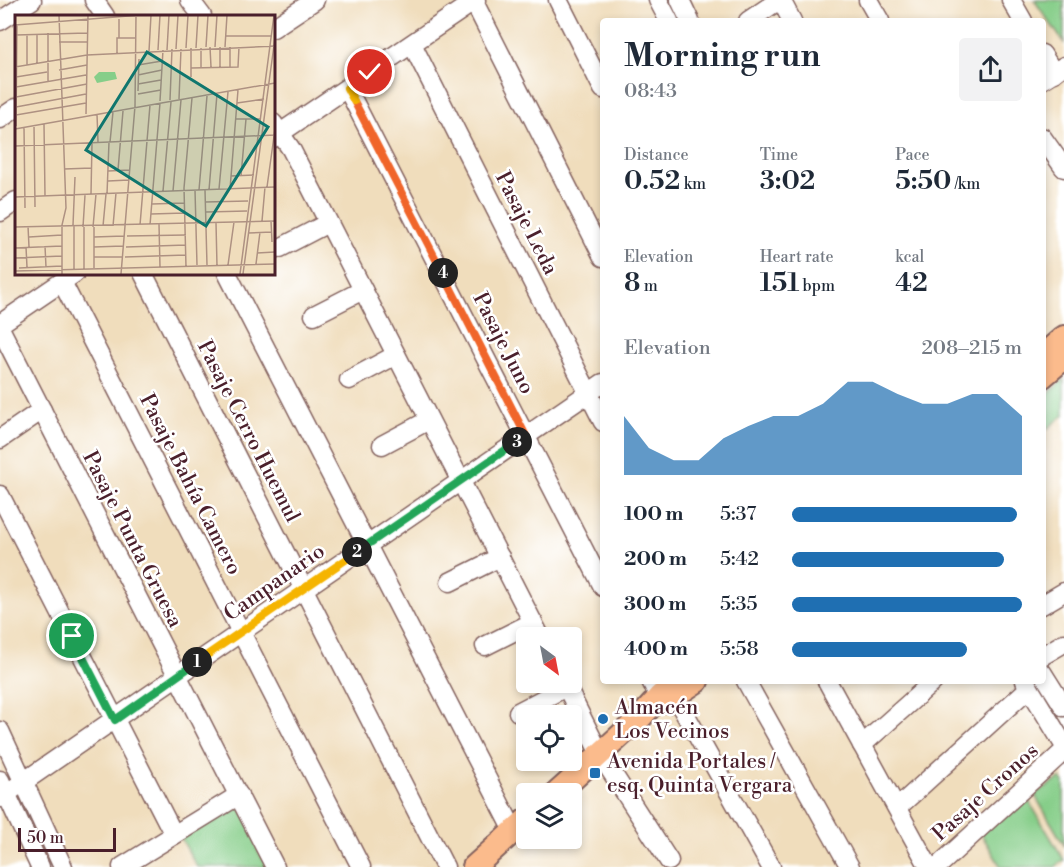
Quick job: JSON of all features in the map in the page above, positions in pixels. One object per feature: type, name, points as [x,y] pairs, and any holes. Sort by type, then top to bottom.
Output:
[{"type":"main road","points":[[1049,353],[1064,336]]},
{"type":"main road","points":[[568,783],[641,717],[665,689],[685,684]]},
{"type":"main road","points":[[474,867],[516,829]]},
{"type":"street","points":[[8,13],[32,0]]},
{"type":"street","points":[[94,0],[104,15]]},
{"type":"street","points":[[190,0],[201,15]]},
{"type":"street","points":[[274,26],[315,0]]},
{"type":"street","points":[[535,627],[291,149],[275,131],[347,88],[474,0],[600,251]]},
{"type":"street","points":[[558,0],[600,82]]},
{"type":"street","points":[[658,0],[667,18]]},
{"type":"street","points":[[680,0],[689,18]]},
{"type":"street","points":[[753,18],[780,0],[790,18]]},
{"type":"street","points":[[868,0],[878,18]]},
{"type":"street","points":[[1011,0],[1021,18]]},
{"type":"street","name":"Pasaje Leda","points":[[412,44],[596,388],[600,407]]},
{"type":"street","name":"Pasaje Juno","points":[[347,88],[600,581]]},
{"type":"street","points":[[0,119],[15,109]]},
{"type":"street","points":[[1046,143],[1064,168]]},
{"type":"street","points":[[0,212],[15,202]]},
{"type":"street","points":[[280,248],[328,223]]},
{"type":"street","name":"Pasaje Cerro Huemul","points":[[143,274],[445,867]]},
{"type":"street","points":[[228,274],[367,545],[516,818]]},
{"type":"street","points":[[0,326],[69,277]]},
{"type":"street","name":"Pasaje Bahía Camero","points":[[69,277],[241,632],[362,867]]},
{"type":"street","points":[[314,315],[363,290]]},
{"type":"street","name":"Pasaje Punta Gruesa","points":[[0,326],[275,867]]},
{"type":"street","points":[[349,380],[396,355]]},
{"type":"street","name":"Campanario","points":[[2,790],[23,782],[115,720],[596,388]]},
{"type":"street","points":[[0,439],[42,410]]},
{"type":"street","points":[[382,445],[429,420]]},
{"type":"street","points":[[0,495],[174,835]]},
{"type":"street","points":[[450,582],[500,557]]},
{"type":"street","points":[[1046,603],[1064,592]]},
{"type":"street","points":[[485,646],[516,636]]},
{"type":"street","points":[[1046,654],[1064,643]]},
{"type":"street","points":[[1046,678],[1064,707]]},
{"type":"street","points":[[748,684],[850,867]]},
{"type":"street","points":[[829,684],[929,867]]},
{"type":"street","points":[[862,745],[931,684]]},
{"type":"street","points":[[897,808],[1027,685],[1064,745]]},
{"type":"street","points":[[665,689],[771,867]]},
{"type":"street","points":[[530,705],[551,693]]},
{"type":"street","points":[[569,693],[600,754],[669,861]]},
{"type":"street","points":[[0,731],[63,867]]},
{"type":"street","name":"Pasaje Cronos","points":[[937,867],[1064,751]]},
{"type":"street","points":[[2,790],[40,867]]},
{"type":"street","points":[[122,867],[239,795]]},
{"type":"green space","points":[[1034,0],[1064,0],[1064,43]]},
{"type":"green space","points":[[1064,379],[1064,415],[1047,429],[1046,427],[1046,395]]},
{"type":"green space","points":[[1061,778],[1064,783],[1064,845],[1034,794]]},
{"type":"green space","points":[[1023,791],[1064,860],[1055,867],[1001,867],[980,832]]},
{"type":"green space","points":[[239,802],[272,867],[197,867],[181,838]]},
{"type":"place","name":"Almacén Los Vecinos","points":[[603,719]]},
{"type":"place","name":"Avenida Portales / esq. Quinta Vergara","points":[[595,773]]},
{"type":"route","points":[[72,636],[115,720],[526,436],[347,88],[370,72]]}]
